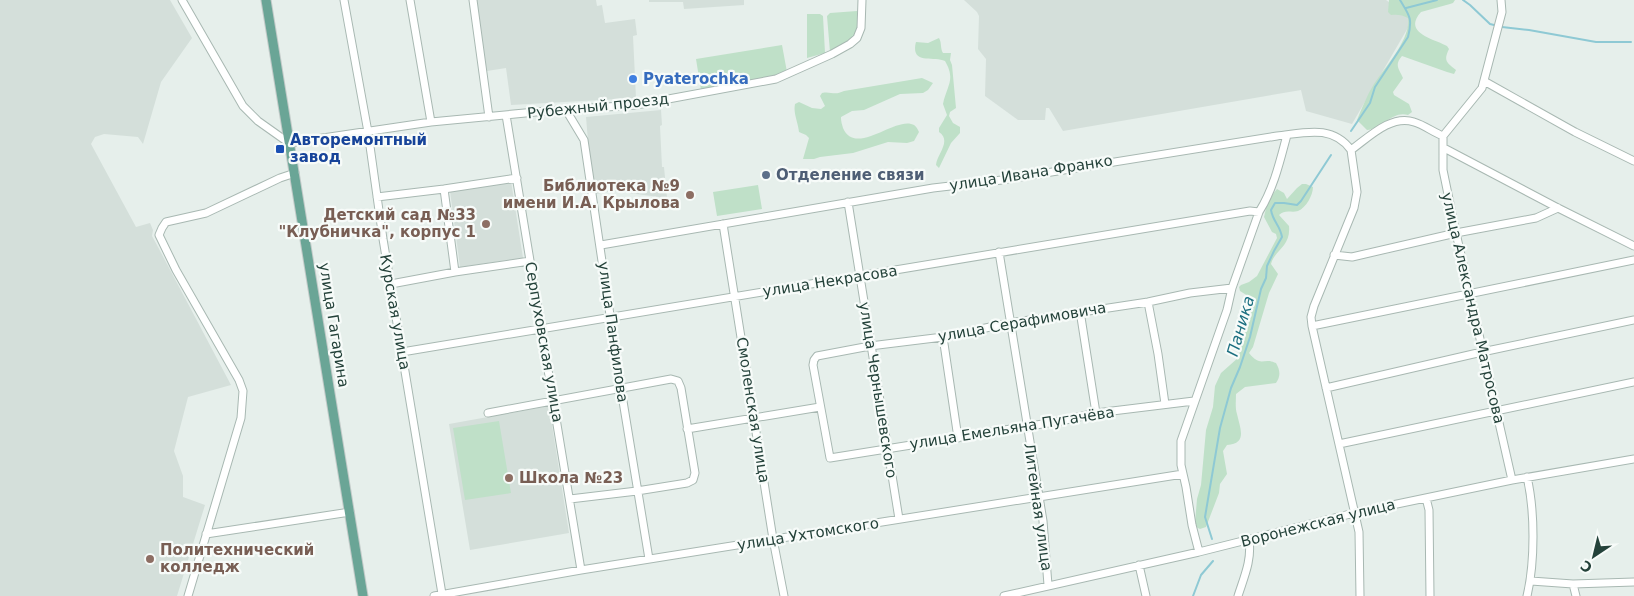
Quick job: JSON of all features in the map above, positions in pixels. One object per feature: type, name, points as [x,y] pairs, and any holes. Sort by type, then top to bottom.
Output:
[{"type":"main road","name":"улица Гагарина","points":[[266,0],[363,596]]},
{"type":"street","points":[[182,0],[243,106],[258,120],[289,143]]},
{"type":"street","name":"Курская улица","points":[[344,0],[368,132],[438,595]]},
{"type":"street","points":[[410,0],[431,122]]},
{"type":"street","points":[[472,0],[489,117]]},
{"type":"street","name":"Рубежный проезд","points":[[289,143],[431,122],[636,105],[760,83],[786,75],[850,44],[857,38],[861,28],[862,0]]},
{"type":"street","points":[[1360,596],[1359,532],[1312,326],[1314,306],[1354,208],[1357,192],[1351,150],[1380,129],[1402,120],[1413,121],[1443,136],[1482,88],[1502,12],[1501,0]]},
{"type":"street","points":[[1484,81],[1575,132],[1634,162]]},
{"type":"street","name":"улица Панфилова","points":[[566,110],[584,140],[649,559]]},
{"type":"street","name":"Серпуховская улица","points":[[506,115],[581,570]]},
{"type":"street","name":"улица Ивана Франко","points":[[601,245],[932,188],[1002,180],[1091,164],[1287,135],[1321,131],[1332,135],[1351,150]]},
{"type":"street","points":[[1199,552],[1183,474],[1180,455],[1181,440],[1259,212],[1273,186],[1287,135]]},
{"type":"street","name":"улица Александра Матросова","points":[[1443,136],[1443,170],[1512,480]]},
{"type":"street","points":[[1444,148],[1634,246]]},
{"type":"street","points":[[188,596],[240,418],[243,391],[239,380],[176,270],[159,235],[166,222],[206,212],[272,181],[295,173]]},
{"type":"street","points":[[377,197],[517,178]]},
{"type":"street","points":[[444,189],[455,272]]},
{"type":"street","name":"улица Чернышевского","points":[[848,202],[899,519]]},
{"type":"street","points":[[1334,256],[1352,257],[1456,233],[1536,218],[1558,208]]},
{"type":"street","name":"улица Некрасова","points":[[402,352],[542,330],[734,296],[860,277],[999,252],[1250,211],[1259,212]]},
{"type":"street","name":"Смоленская улица","points":[[723,224],[773,539],[784,596]]},
{"type":"street","name":"Литейная улица","points":[[999,252],[1038,496],[1046,552],[1048,585]]},
{"type":"street","points":[[1312,326],[1634,260]]},
{"type":"street","points":[[391,284],[530,261]]},
{"type":"street","name":"улица Серафимовича","points":[[820,407],[813,365],[817,356],[870,346],[943,337],[1009,322],[1232,288]]},
{"type":"street","points":[[1148,302],[1165,404]]},
{"type":"street","points":[[1080,311],[1096,413]]},
{"type":"street","points":[[1326,388],[1482,352],[1634,320]]},
{"type":"street","points":[[943,337],[958,438]]},
{"type":"street","points":[[488,413],[671,379],[678,381],[681,388],[694,473],[693,480],[687,483],[637,491],[570,498]]},
{"type":"street","points":[[1339,444],[1634,382]]},
{"type":"street","name":"улица Емельяна Пугачёва","points":[[820,407],[830,458],[1060,421],[1096,413],[1194,401]]},
{"type":"street","points":[[687,429],[820,407]]},
{"type":"street","name":"Воронежская улица","points":[[1007,596],[1139,564],[1199,552],[1354,513],[1527,477],[1634,459]]},
{"type":"street","name":"улица Ухтомского","points":[[438,595],[581,570],[1183,474]]},
{"type":"street","points":[[1527,477],[1533,515],[1531,580],[1527,596]]},
{"type":"street","points":[[1426,498],[1429,510],[1430,596]]},
{"type":"street","points":[[206,534],[350,512]]},
{"type":"street","points":[[1238,596],[1249,562],[1249,540]]},
{"type":"street","points":[[1139,564],[1146,596]]},
{"type":"street","points":[[1531,580],[1573,584],[1634,582]]},
{"type":"street","points":[[1573,584],[1576,596]]},
{"type":"shaded area","points":[[0,0],[170,0],[192,38],[161,82],[143,144],[138,137],[104,134],[95,137],[91,144],[136,227],[150,223],[153,230],[152,236],[231,385],[188,397],[174,451],[183,476],[183,497],[205,505],[177,596],[0,596]]},
{"type":"shaded area","points":[[475,0],[596,0],[597,6],[602,5],[605,23],[635,19],[637,35],[633,36],[636,98],[511,105],[506,68],[487,71]]},
{"type":"shaded area","points":[[649,0],[744,0],[744,5],[684,9],[683,2],[649,2]]},
{"type":"shaded area","points":[[964,0],[1386,0],[1413,19],[1352,124],[1306,111],[1301,90],[1063,131],[1049,108],[1046,108],[1045,120],[1018,120],[985,96],[986,59],[978,49],[979,16]]},
{"type":"shaded area","points":[[661,110],[662,167],[664,167],[667,198],[613,191],[596,194],[589,153],[586,117]]},
{"type":"shaded area","name":"Детский сад №33 \"Клубничка\", корпус 1","points":[[511,181],[523,258],[460,267],[450,191]]},
{"type":"shaded area","name":"Школа №23","points":[[549,406],[569,533],[470,550],[449,424]]},
{"type":"green space","points":[[1389,0],[1455,0],[1453,3],[1421,12],[1416,19],[1415,25],[1417,30],[1428,38],[1447,46],[1449,49],[1446,59],[1456,70],[1454,74],[1402,56],[1398,65],[1403,78],[1393,92],[1394,95],[1409,104],[1412,112],[1408,115],[1403,114],[1393,117],[1367,130],[1357,120],[1371,88],[1401,44],[1408,26],[1408,18],[1400,15],[1391,15],[1388,12]]},
{"type":"green space","points":[[857,11],[857,32],[845,44],[830,52],[827,16],[830,13]]},
{"type":"green space","points":[[807,14],[820,14],[823,16],[825,53],[807,58]]},
{"type":"green space","points":[[939,38],[943,53],[951,53],[950,60],[956,108],[950,112],[949,116],[953,123],[960,127],[960,133],[951,143],[939,168],[936,165],[943,148],[944,139],[939,132],[939,128],[947,115],[943,104],[950,82],[950,73],[945,61],[919,57],[915,49],[916,42],[928,43]]},
{"type":"green space","points":[[782,45],[787,72],[701,90],[696,59]]},
{"type":"green space","points":[[922,78],[933,83],[923,93],[900,94],[864,110],[852,111],[841,117],[843,128],[849,136],[865,138],[894,126],[911,124],[919,132],[914,141],[907,143],[888,142],[853,153],[803,159],[809,138],[799,132],[795,104],[799,102],[812,108],[821,109],[825,106],[820,96],[822,93],[838,93]]},
{"type":"green space","points":[[1302,184],[1313,187],[1312,194],[1306,204],[1298,211],[1281,213],[1279,215],[1289,226],[1288,239],[1271,264],[1278,274],[1269,293],[1253,347],[1249,353],[1256,360],[1276,363],[1279,378],[1276,383],[1245,387],[1236,394],[1236,409],[1241,430],[1240,438],[1238,442],[1227,445],[1223,451],[1227,474],[1220,484],[1219,493],[1206,527],[1200,529],[1196,527],[1195,523],[1197,499],[1201,485],[1206,430],[1213,407],[1215,386],[1221,373],[1239,357],[1241,326],[1248,296],[1240,291],[1239,287],[1257,276],[1277,238],[1264,217],[1268,200],[1277,189],[1284,193],[1287,199]]},
{"type":"green space","points":[[758,185],[762,209],[717,216],[713,192]]},
{"type":"green space","points":[[499,421],[511,493],[465,500],[453,428]]},
{"type":"waterway","name":"Паника","points":[[1351,131],[1370,103],[1375,87],[1408,37],[1410,21],[1406,9],[1400,0]]},
{"type":"waterway","points":[[1406,8],[1437,0]]},
{"type":"waterway","points":[[1463,0],[1490,24],[1494,25]]},
{"type":"waterway","points":[[1502,27],[1596,42],[1631,42]]},
{"type":"waterway","name":"Паника","points":[[1212,539],[1205,517],[1220,428],[1231,388],[1250,337],[1261,289],[1266,278],[1267,266],[1282,237],[1271,210],[1275,203],[1297,205],[1331,155]]},
{"type":"waterway","name":"Паника","points":[[1193,596],[1201,575],[1213,561]]},
{"type":"place","name":"Pyaterochka","points":[[633,79]]},
{"type":"place","name":"Авторемонтный завод","points":[[280,149]]},
{"type":"place","name":"Отделение связи","points":[[766,175]]},
{"type":"place","name":"Библиотека №9 имени И.А. Крылова","points":[[690,195]]},
{"type":"place","name":"Детский сад №33 \"Клубничка\", корпус 1","points":[[486,224]]},
{"type":"place","name":"Школа №23","points":[[509,478]]},
{"type":"place","name":"Политехнический колледж","points":[[150,559]]}]
